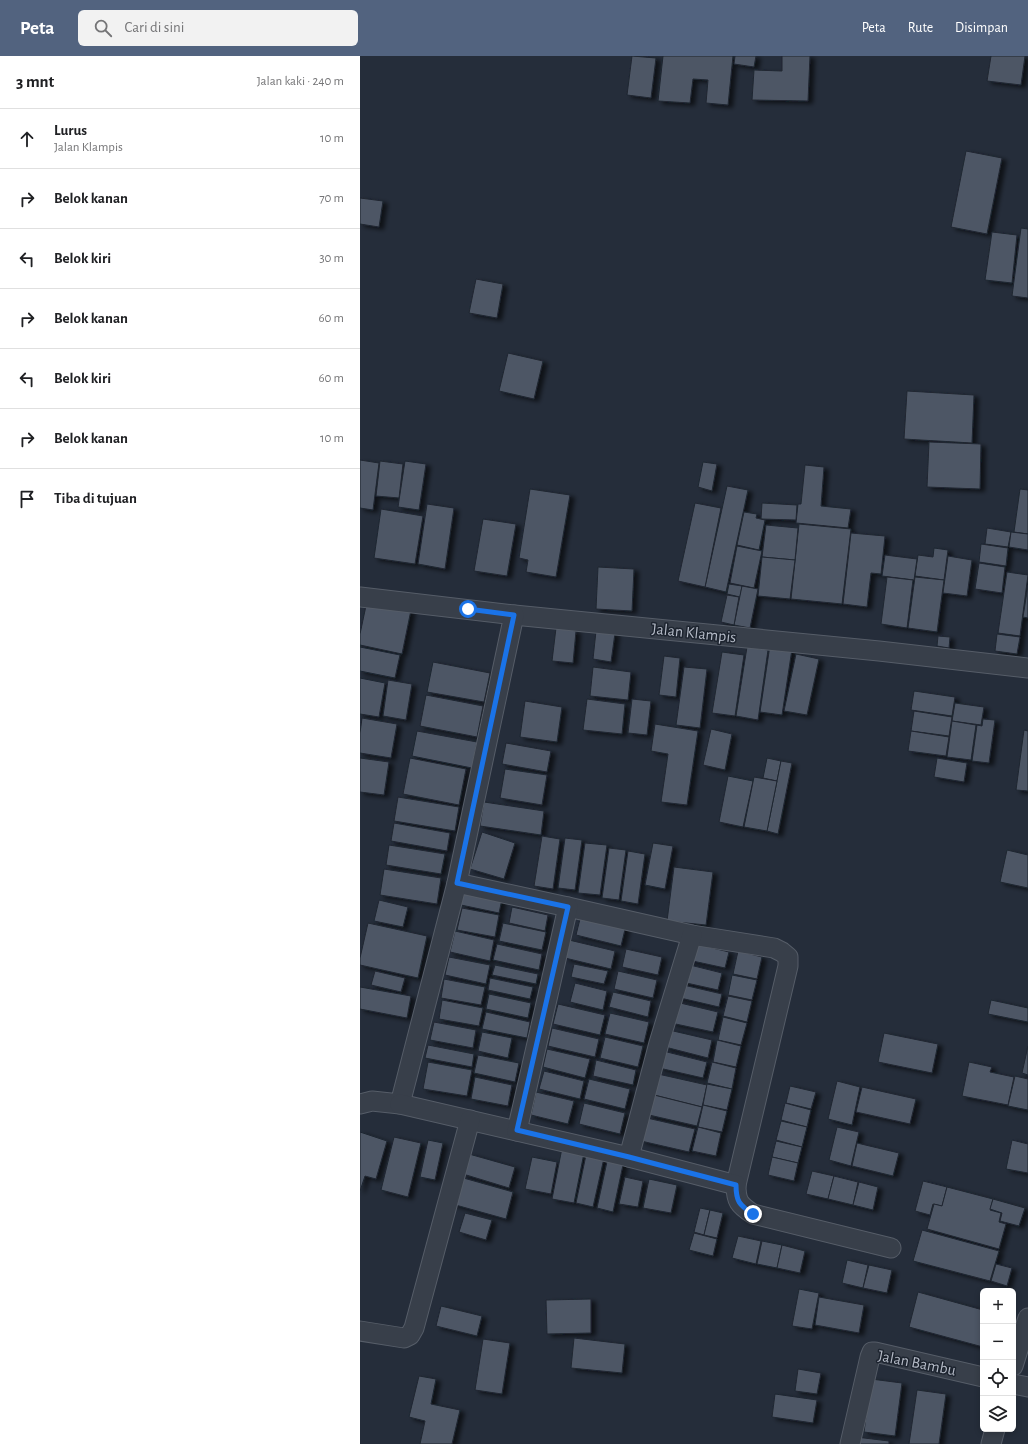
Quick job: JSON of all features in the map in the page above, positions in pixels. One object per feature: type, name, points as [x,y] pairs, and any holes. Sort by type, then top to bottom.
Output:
[{"type":"street","name":"Jalan Klampis","points":[[360,597],[514,615],[879,651],[1028,668]]},
{"type":"street","points":[[400,1104],[457,883],[514,615]]},
{"type":"street","points":[[457,883],[692,935],[774,948],[788,957],[788,966],[736,1185],[736,1196],[739,1203],[753,1214],[891,1248]]},
{"type":"street","points":[[517,1130],[568,907]]},
{"type":"street","points":[[629,1157],[659,1043],[692,935]]},
{"type":"street","points":[[360,1104],[372,1101],[400,1104],[517,1130],[736,1185]]},
{"type":"street","points":[[360,1331],[404,1338],[410,1335],[414,1328],[470,1120]]},
{"type":"street","points":[[1015,1360],[1028,1318]]},
{"type":"street","name":"Jalan Bambu","points":[[850,1444],[872,1352],[980,1376]]},
{"type":"street","points":[[1016,1385],[1028,1387]]},
{"type":"street","points":[[991,1444],[994,1432]]},
{"type":"building","points":[[632,56],[656,58],[651,98],[627,95]]},
{"type":"building","points":[[663,56],[733,56],[728,105],[706,103],[708,80],[693,79],[690,103],[658,101]]},
{"type":"building","points":[[735,56],[756,56],[754,67],[734,64]]},
{"type":"building","points":[[782,56],[810,56],[808,101],[752,100],[754,70],[782,71]]},
{"type":"building","points":[[991,56],[1025,56],[1021,85],[987,81]]},
{"type":"building","points":[[966,151],[1002,158],[987,234],[951,227]]},
{"type":"building","points":[[360,198],[383,201],[379,227],[360,224]]},
{"type":"building","points":[[1021,228],[1028,229],[1028,298],[1012,296]]},
{"type":"building","points":[[992,232],[1017,235],[1012,283],[985,280]]},
{"type":"building","points":[[476,279],[503,284],[497,318],[469,313]]},
{"type":"building","points":[[508,353],[543,361],[534,399],[499,391]]},
{"type":"building","points":[[907,391],[974,395],[972,443],[904,439]]},
{"type":"building","points":[[929,442],[981,444],[980,489],[927,487]]},
{"type":"building","points":[[360,460],[379,463],[373,510],[360,508]]},
{"type":"building","points":[[380,461],[403,464],[399,498],[376,496]]},
{"type":"building","points":[[405,461],[426,464],[419,510],[398,507]]},
{"type":"building","points":[[703,462],[717,464],[712,491],[698,487]]},
{"type":"building","points":[[805,465],[824,467],[821,506],[851,509],[848,528],[796,523],[798,504],[801,504]]},
{"type":"building","points":[[727,486],[748,490],[726,592],[705,587]]},
{"type":"building","points":[[530,489],[570,495],[556,577],[526,572],[528,560],[519,558]]},
{"type":"building","points":[[1020,489],[1028,490],[1028,534],[1014,532]]},
{"type":"building","points":[[695,503],[721,508],[705,587],[678,581]]},
{"type":"building","points":[[762,503],[797,505],[796,520],[761,519]]},
{"type":"building","points":[[427,504],[454,508],[445,569],[418,564]]},
{"type":"building","points":[[381,509],[423,516],[415,564],[374,558]]},
{"type":"building","points":[[744,512],[757,514],[756,518],[765,520],[759,550],[737,545]]},
{"type":"building","points":[[483,519],[516,524],[507,576],[474,571]]},
{"type":"building","points":[[799,524],[851,529],[842,604],[791,599]]},
{"type":"building","points":[[766,525],[798,528],[795,560],[762,557]]},
{"type":"building","points":[[987,528],[1011,532],[1008,547],[985,544]]},
{"type":"building","points":[[1011,532],[1028,534],[1028,550],[1009,547]]},
{"type":"building","points":[[851,533],[885,536],[881,574],[871,573],[867,607],[843,604]]},
{"type":"building","points":[[981,544],[1008,548],[1006,566],[979,562]]},
{"type":"building","points":[[737,546],[762,551],[754,588],[730,583]]},
{"type":"building","points":[[934,548],[948,550],[944,580],[915,576],[918,555],[933,557]]},
{"type":"building","points":[[885,555],[917,559],[914,580],[882,576]]},
{"type":"building","points":[[948,556],[972,560],[967,596],[943,593]]},
{"type":"building","points":[[762,557],[795,560],[790,599],[758,596]]},
{"type":"building","points":[[979,563],[1005,567],[1002,593],[975,589]]},
{"type":"building","points":[[598,567],[634,569],[632,611],[596,609]]},
{"type":"building","points":[[1007,572],[1028,575],[1020,636],[998,633]]},
{"type":"building","points":[[887,577],[913,580],[907,628],[881,624]]},
{"type":"building","points":[[915,577],[944,580],[937,632],[908,628]]},
{"type":"building","points":[[729,584],[742,586],[740,597],[727,594]]},
{"type":"building","points":[[1028,585],[1028,618],[1023,617]]},
{"type":"building","points":[[742,586],[758,589],[750,628],[734,625]]},
{"type":"building","points":[[727,595],[739,597],[734,625],[721,622]]},
{"type":"building","points":[[367,601],[411,610],[402,654],[360,645],[360,634]]},
{"type":"building","points":[[556,628],[576,631],[573,663],[552,661]]},
{"type":"building","points":[[596,631],[615,633],[611,662],[593,659]]},
{"type":"building","points":[[997,634],[1020,637],[1017,654],[995,651]]},
{"type":"building","points":[[938,636],[950,637],[949,648],[937,646]]},
{"type":"building","points":[[770,645],[792,649],[782,715],[760,712]]},
{"type":"building","points":[[360,647],[400,655],[395,678],[360,671]]},
{"type":"building","points":[[747,647],[768,650],[758,720],[736,716]]},
{"type":"building","points":[[722,652],[744,655],[735,716],[712,713]]},
{"type":"building","points":[[796,654],[819,659],[807,715],[784,711]]},
{"type":"building","points":[[664,656],[680,658],[676,697],[659,695]]},
{"type":"building","points":[[433,662],[490,673],[484,702],[427,692]]},
{"type":"building","points":[[593,667],[631,672],[628,700],[590,696]]},
{"type":"building","points":[[684,667],[707,669],[700,728],[676,725]]},
{"type":"building","points":[[360,678],[385,683],[379,717],[360,714]]},
{"type":"building","points":[[388,680],[412,684],[406,720],[383,716]]},
{"type":"building","points":[[914,691],[955,697],[952,716],[911,710]]},
{"type":"building","points":[[426,695],[483,706],[477,737],[420,726]]},
{"type":"building","points":[[587,699],[625,704],[622,734],[583,730]]},
{"type":"building","points":[[632,699],[651,701],[647,735],[628,733]]},
{"type":"building","points":[[525,701],[562,707],[557,742],[520,737]]},
{"type":"building","points":[[955,703],[984,707],[981,725],[952,721]]},
{"type":"building","points":[[914,711],[952,717],[949,736],[911,731]]},
{"type":"building","points":[[362,718],[397,724],[391,758],[360,753]]},
{"type":"building","points":[[983,719],[995,720],[989,763],[972,761],[977,725],[982,726]]},
{"type":"building","points":[[952,721],[976,725],[971,760],[947,757]]},
{"type":"building","points":[[655,724],[698,731],[687,805],[661,802],[668,754],[651,751]]},
{"type":"building","points":[[711,729],[732,734],[725,770],[703,765]]},
{"type":"building","points":[[1024,730],[1028,731],[1028,791],[1016,790]]},
{"type":"building","points":[[417,731],[477,742],[472,768],[412,756]]},
{"type":"building","points":[[911,731],[949,737],[946,756],[908,751]]},
{"type":"building","points":[[506,743],[551,751],[547,772],[502,764]]},
{"type":"building","points":[[360,758],[389,762],[384,795],[360,792]]},
{"type":"building","points":[[410,758],[466,769],[459,805],[403,794]]},
{"type":"building","points":[[767,758],[781,761],[777,781],[763,778]]},
{"type":"building","points":[[937,758],[967,763],[964,782],[934,777]]},
{"type":"building","points":[[781,761],[792,763],[778,834],[767,831]]},
{"type":"building","points":[[505,769],[547,775],[542,805],[500,798]]},
{"type":"building","points":[[728,776],[753,781],[743,827],[719,822]]},
{"type":"building","points":[[754,777],[777,781],[767,831],[744,827]]},
{"type":"building","points":[[398,797],[459,807],[455,831],[394,821]]},
{"type":"building","points":[[484,802],[544,811],[541,835],[480,826]]},
{"type":"building","points":[[394,823],[450,833],[447,851],[391,841]]},
{"type":"building","points":[[482,832],[515,843],[504,879],[470,869]]},
{"type":"building","points":[[542,836],[560,839],[553,889],[534,886]]},
{"type":"building","points":[[565,838],[582,840],[575,890],[558,888]]},
{"type":"building","points":[[585,843],[607,845],[600,895],[578,893]]},
{"type":"building","points":[[653,843],[673,846],[665,889],[645,885]]},
{"type":"building","points":[[389,845],[445,854],[441,874],[386,865]]},
{"type":"building","points":[[609,848],[626,850],[619,900],[602,898]]},
{"type":"building","points":[[1007,850],[1028,855],[1028,888],[1000,882]]},
{"type":"building","points":[[628,851],[645,854],[638,904],[621,901]]},
{"type":"building","points":[[674,867],[713,872],[706,925],[667,921]]},
{"type":"building","points":[[384,869],[441,878],[437,904],[380,895]]},
{"type":"building","points":[[464,891],[502,899],[499,913],[461,905]]},
{"type":"building","points":[[379,900],[408,907],[403,927],[374,921]]},
{"type":"building","points":[[512,907],[548,915],[545,931],[509,923]]},
{"type":"building","points":[[462,908],[499,915],[495,937],[457,930]]},
{"type":"building","points":[[581,915],[626,925],[621,946],[576,935]]},
{"type":"building","points":[[368,923],[427,936],[418,978],[360,965],[360,958]]},
{"type":"building","points":[[503,923],[546,932],[542,950],[499,941]]},
{"type":"building","points":[[455,931],[494,940],[490,961],[450,952]]},
{"type":"building","points":[[569,940],[615,951],[611,969],[565,958]]},
{"type":"building","points":[[692,943],[729,952],[725,968],[688,960]]},
{"type":"building","points":[[497,944],[542,954],[539,970],[493,960]]},
{"type":"building","points":[[626,949],[662,957],[658,975],[622,967]]},
{"type":"building","points":[[738,951],[762,957],[757,979],[733,974]]},
{"type":"building","points":[[449,957],[490,965],[486,984],[445,975]]},
{"type":"building","points":[[574,964],[608,971],[604,984],[571,977]]},
{"type":"building","points":[[686,964],[722,973],[718,990],[682,982]]},
{"type":"building","points":[[495,965],[538,974],[536,984],[492,975]]},
{"type":"building","points":[[375,971],[405,978],[401,992],[371,985]]},
{"type":"building","points":[[618,971],[657,980],[653,998],[614,989]]},
{"type":"building","points":[[732,975],[757,980],[752,1000],[728,995]]},
{"type":"building","points":[[490,978],[533,987],[530,999],[488,990]]},
{"type":"building","points":[[444,979],[485,987],[481,1005],[441,998]]},
{"type":"building","points":[[575,983],[607,991],[603,1010],[570,1002]]},
{"type":"building","points":[[679,984],[722,994],[719,1007],[676,997]]},
{"type":"building","points":[[360,987],[411,996],[407,1018],[360,1009]]},
{"type":"building","points":[[613,992],[651,1001],[648,1017],[609,1007]]},
{"type":"building","points":[[489,994],[531,1003],[528,1018],[486,1009]]},
{"type":"building","points":[[728,996],[752,1001],[747,1022],[723,1016]]},
{"type":"building","points":[[442,1000],[483,1008],[479,1026],[439,1019]]},
{"type":"building","points":[[991,1000],[1028,1008],[1028,1022],[988,1014]]},
{"type":"building","points":[[676,1002],[718,1012],[713,1032],[671,1023]]},
{"type":"building","points":[[558,1004],[605,1015],[600,1035],[553,1024]]},
{"type":"building","points":[[486,1012],[530,1022],[527,1038],[482,1029]]},
{"type":"building","points":[[610,1013],[649,1022],[644,1043],[605,1034]]},
{"type":"building","points":[[723,1017],[747,1023],[741,1045],[718,1040]]},
{"type":"building","points":[[434,1022],[476,1030],[473,1048],[430,1040]]},
{"type":"building","points":[[552,1028],[599,1039],[595,1057],[548,1046]]},
{"type":"building","points":[[669,1030],[712,1040],[708,1058],[665,1047]]},
{"type":"building","points":[[482,1032],[512,1038],[508,1058],[478,1051]]},
{"type":"building","points":[[884,1033],[938,1044],[932,1073],[878,1062]]},
{"type":"building","points":[[605,1037],[643,1046],[638,1067],[600,1058]]},
{"type":"building","points":[[717,1040],[741,1046],[736,1067],[713,1062]]},
{"type":"building","points":[[428,1045],[474,1054],[472,1067],[425,1058]]},
{"type":"building","points":[[1028,1046],[1028,1075],[1022,1073]]},
{"type":"building","points":[[547,1049],[590,1059],[585,1078],[543,1067]]},
{"type":"building","points":[[663,1051],[707,1062],[703,1078],[659,1068]]},
{"type":"building","points":[[478,1055],[519,1063],[515,1082],[474,1073]]},
{"type":"building","points":[[596,1060],[636,1070],[633,1085],[593,1076]]},
{"type":"building","points":[[428,1062],[472,1070],[467,1096],[423,1089]]},
{"type":"building","points":[[712,1062],[736,1068],[732,1089],[707,1083]]},
{"type":"building","points":[[969,1062],[992,1067],[990,1072],[1014,1077],[1008,1105],[962,1096]]},
{"type":"building","points":[[544,1071],[584,1081],[580,1099],[539,1089]]},
{"type":"building","points":[[658,1074],[707,1085],[702,1107],[654,1095]]},
{"type":"building","points":[[1015,1076],[1028,1079],[1028,1110],[1008,1106]]},
{"type":"building","points":[[475,1077],[512,1085],[508,1106],[471,1099]]},
{"type":"building","points":[[589,1079],[630,1089],[625,1109],[584,1099]]},
{"type":"building","points":[[837,1081],[860,1087],[852,1125],[828,1119]]},
{"type":"building","points":[[707,1084],[732,1089],[727,1110],[703,1105]]},
{"type":"building","points":[[790,1086],[816,1092],[811,1109],[786,1103]]},
{"type":"building","points":[[862,1087],[916,1099],[910,1124],[856,1112]]},
{"type":"building","points":[[536,1092],[574,1101],[568,1124],[531,1115]]},
{"type":"building","points":[[654,1095],[702,1107],[697,1126],[649,1115]]},
{"type":"building","points":[[584,1103],[625,1113],[620,1134],[579,1124]]},
{"type":"building","points":[[785,1103],[811,1110],[807,1127],[781,1120]]},
{"type":"building","points":[[703,1105],[727,1111],[722,1132],[698,1127]]},
{"type":"building","points":[[647,1118],[695,1129],[689,1152],[641,1141]]},
{"type":"building","points":[[781,1121],[807,1127],[802,1147],[776,1140]]},
{"type":"building","points":[[698,1127],[721,1133],[716,1156],[692,1151]]},
{"type":"building","points":[[837,1127],[859,1132],[851,1166],[829,1160]]},
{"type":"building","points":[[360,1132],[387,1141],[376,1179],[365,1176],[360,1191]]},
{"type":"building","points":[[394,1137],[421,1143],[408,1197],[381,1190]]},
{"type":"building","points":[[428,1140],[443,1143],[435,1180],[420,1177]]},
{"type":"building","points":[[1012,1140],[1028,1144],[1028,1173],[1006,1169]]},
{"type":"building","points":[[776,1141],[802,1147],[798,1163],[772,1157]]},
{"type":"building","points":[[857,1143],[899,1153],[893,1176],[852,1166]]},
{"type":"building","points":[[562,1148],[584,1153],[574,1203],[552,1199]]},
{"type":"building","points":[[469,1154],[515,1167],[509,1188],[463,1174]]},
{"type":"building","points":[[586,1155],[604,1158],[593,1207],[576,1203]]},
{"type":"building","points":[[532,1157],[557,1162],[551,1194],[525,1189]]},
{"type":"building","points":[[608,1157],[624,1160],[613,1212],[597,1208]]},
{"type":"building","points":[[772,1157],[798,1163],[794,1181],[768,1175]]},
{"type":"building","points":[[812,1171],[834,1176],[828,1199],[806,1194]]},
{"type":"building","points":[[834,1176],[858,1182],[853,1205],[828,1199]]},
{"type":"building","points":[[460,1177],[513,1192],[506,1219],[452,1204]]},
{"type":"building","points":[[625,1177],[643,1181],[638,1207],[619,1204]]},
{"type":"building","points":[[649,1179],[677,1185],[671,1213],[643,1208]]},
{"type":"building","points":[[923,1181],[947,1187],[942,1206],[933,1204],[930,1215],[915,1211]]},
{"type":"building","points":[[859,1182],[878,1187],[873,1210],[853,1205]]},
{"type":"building","points":[[947,1187],[993,1199],[990,1210],[1001,1213],[999,1222],[1006,1224],[999,1249],[927,1229],[934,1204],[942,1206]]},
{"type":"building","points":[[993,1199],[1025,1208],[1019,1226],[1000,1221],[1002,1213],[990,1209]]},
{"type":"building","points":[[700,1208],[710,1210],[704,1235],[694,1232]]},
{"type":"building","points":[[710,1210],[723,1213],[717,1238],[704,1235]]},
{"type":"building","points":[[465,1213],[492,1220],[486,1240],[459,1232]]},
{"type":"building","points":[[922,1230],[999,1251],[990,1281],[913,1261]]},
{"type":"building","points":[[694,1233],[717,1239],[713,1256],[689,1250]]},
{"type":"building","points":[[738,1236],[761,1241],[756,1264],[732,1258]]},
{"type":"building","points":[[762,1241],[782,1245],[777,1268],[757,1264]]},
{"type":"building","points":[[782,1245],[805,1251],[800,1273],[777,1268]]},
{"type":"building","points":[[847,1260],[868,1265],[863,1288],[842,1283]]},
{"type":"building","points":[[996,1264],[1012,1268],[1007,1286],[991,1281]]},
{"type":"building","points":[[869,1265],[892,1270],[887,1293],[863,1288]]},
{"type":"building","points":[[799,1289],[819,1293],[812,1329],[792,1326]]},
{"type":"building","points":[[918,1292],[980,1309],[980,1346],[909,1327]]},
{"type":"building","points":[[819,1297],[864,1305],[859,1333],[815,1325]]},
{"type":"building","points":[[591,1299],[591,1333],[547,1334],[546,1300]]},
{"type":"building","points":[[441,1306],[482,1316],[477,1336],[436,1326]]},
{"type":"building","points":[[574,1338],[625,1344],[622,1373],[571,1368]]},
{"type":"building","points":[[483,1339],[510,1343],[502,1394],[475,1390]]},
{"type":"building","points":[[798,1369],[821,1373],[817,1394],[795,1391]]},
{"type":"building","points":[[419,1376],[436,1379],[431,1404],[460,1410],[452,1444],[420,1444],[425,1421],[409,1417]]},
{"type":"building","points":[[871,1379],[902,1383],[895,1436],[864,1432]]},
{"type":"building","points":[[917,1390],[946,1394],[939,1444],[909,1444]]},
{"type":"building","points":[[775,1394],[817,1400],[813,1423],[772,1417]]},
{"type":"building","points":[[856,1437],[889,1441],[889,1444],[856,1444]]},
{"type":"route","points":[[468,609],[514,615],[457,883],[568,907],[517,1130],[736,1185],[736,1196],[739,1203],[753,1214]]}]
